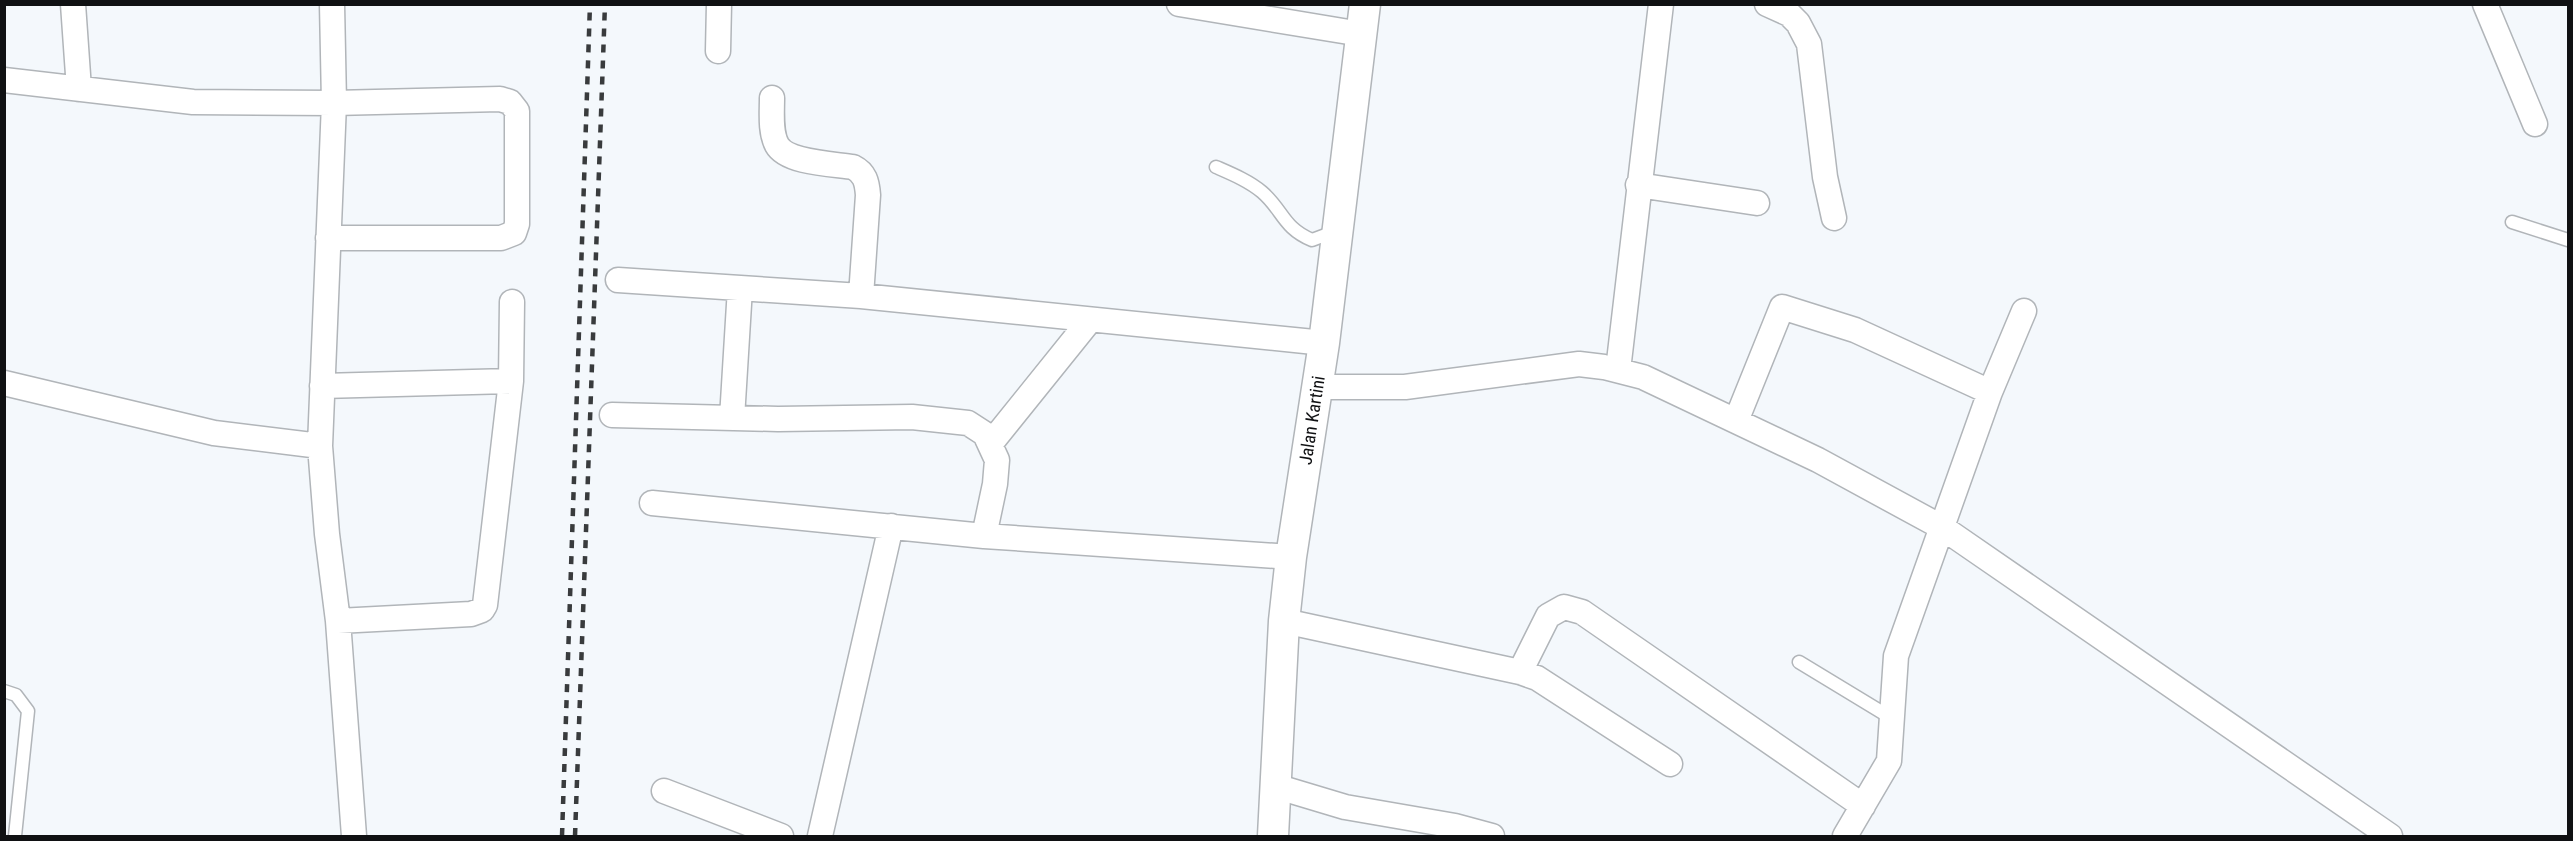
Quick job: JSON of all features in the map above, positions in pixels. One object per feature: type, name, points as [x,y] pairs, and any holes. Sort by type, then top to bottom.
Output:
[{"type":"street","points":[[73,4],[79,89]]},
{"type":"street","points":[[332,4],[334,103],[320,446],[327,534],[338,621],[354,837]]},
{"type":"street","points":[[718,51],[719,4]]},
{"type":"street","points":[[1179,4],[1361,34]]},
{"type":"street","name":"Jalan Kartini","points":[[1273,837],[1284,621],[1291,557],[1324,344],[1365,4]]},
{"type":"street","points":[[1618,370],[1638,184],[1661,4]]},
{"type":"street","points":[[1767,4],[1789,14],[1798,23],[1809,44],[1825,177],[1834,218]]},
{"type":"street","points":[[2485,4],[2535,124]]},
{"type":"street","points":[[4,80],[193,102],[334,103],[500,99],[510,102],[517,111],[517,224],[514,233],[501,238],[328,238]]},
{"type":"street","points":[[772,98],[773,132],[776,144],[783,153],[794,158],[853,167],[859,170],[867,182],[861,296]]},
{"type":"street","points":[[1638,184],[1756,203]]},
{"type":"street","points":[[618,280],[861,296],[1324,344]]},
{"type":"street","points":[[732,418],[740,288]]},
{"type":"street","points":[[338,621],[471,614],[485,605],[511,381],[512,302]]},
{"type":"street","points":[[1737,421],[1782,307],[1855,330],[1990,392]]},
{"type":"street","points":[[1845,837],[1889,761],[1896,656],[1990,392],[2024,312]]},
{"type":"street","points":[[991,443],[1090,320]]},
{"type":"street","points":[[1317,387],[1405,387],[1579,364],[1618,370],[1643,377],[1818,460],[1943,528],[2390,837]]},
{"type":"street","points":[[322,386],[511,381]]},
{"type":"street","points":[[4,382],[214,433],[320,446]]},
{"type":"street","points":[[612,415],[732,418],[936,418],[968,423],[978,428],[991,443],[997,459],[984,536]]},
{"type":"street","points":[[651,503],[984,536],[1291,557]]},
{"type":"street","points":[[820,837],[891,526]]},
{"type":"street","points":[[1520,672],[1548,616],[1564,607],[1582,612],[1863,806]]},
{"type":"street","points":[[1284,621],[1520,672],[1537,678],[1670,764]]},
{"type":"street","points":[[1275,786],[1345,807],[1455,826],[1492,837]]},
{"type":"street","points":[[664,791],[781,837]]},
{"type":"lane","points":[[1216,167],[1262,192],[1285,223],[1298,234],[1312,240],[1337,230]]},
{"type":"lane","points":[[2512,222],[2568,240]]},
{"type":"lane","points":[[1798,663],[1893,719]]},
{"type":"lane","points":[[4,691],[16,695],[28,711],[15,837]]},
{"type":"railway","points":[[562,836],[590,4]]},
{"type":"railway","points":[[575,836],[605,4]]}]
